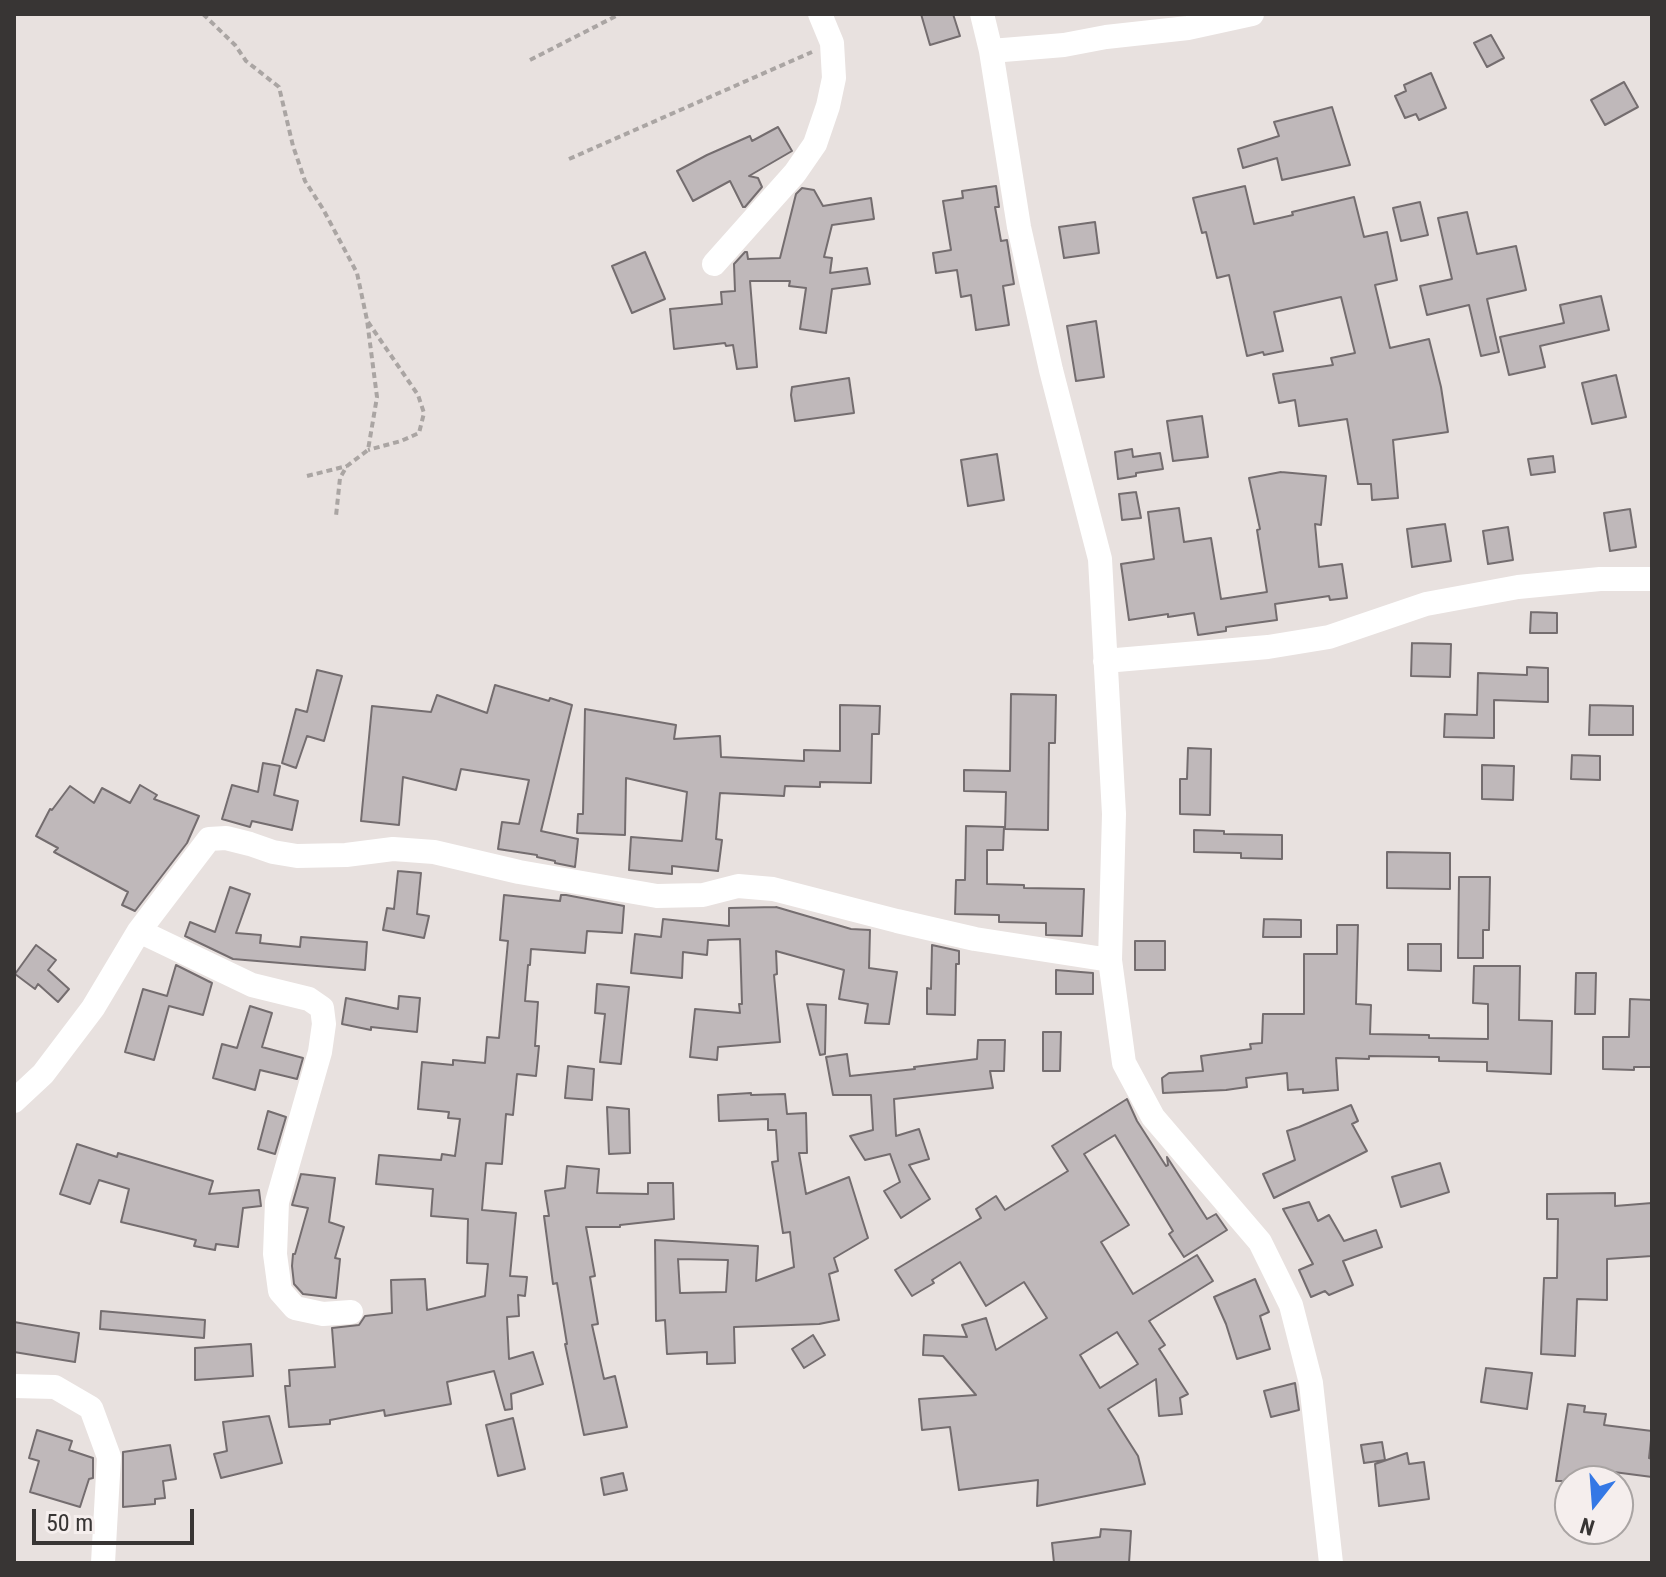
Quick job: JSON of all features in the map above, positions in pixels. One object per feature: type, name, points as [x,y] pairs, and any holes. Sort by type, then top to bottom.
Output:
[{"type":"street","points":[[714,264],[795,173],[815,144],[834,78],[832,43],[820,14]]},
{"type":"street","points":[[982,14],[991,51],[1019,227],[1051,370],[1100,559],[1114,814],[1110,960],[1124,1063],[1153,1117],[1260,1242],[1291,1305],[1311,1383],[1331,1563]]},
{"type":"street","points":[[991,51],[1064,45],[1188,28],[1252,14]]},
{"type":"street","points":[[1105,661],[1268,647],[1329,637],[1426,604],[1518,587],[1600,579],[1652,579]]},
{"type":"street","points":[[14,1101],[43,1074],[93,1008],[139,931],[209,839],[226,838],[297,856],[346,855],[393,849],[434,852],[519,872],[657,896],[703,895],[738,886],[773,889],[975,939],[1110,960]]},
{"type":"street","points":[[139,931],[252,985],[309,999],[322,1008],[324,1024],[320,1052],[277,1202],[275,1254],[280,1291],[295,1308],[323,1314],[351,1312]]},
{"type":"street","points":[[14,1386],[55,1387],[91,1408],[109,1457],[103,1563]]},
{"type":"path","points":[[203,14],[235,45],[246,61],[279,87],[305,181],[357,273],[377,397],[368,450]]},
{"type":"path","points":[[530,60],[620,14]]},
{"type":"path","points":[[569,159],[832,43]]},
{"type":"path","points":[[336,516],[340,478],[347,466],[368,450],[419,433],[424,413],[418,395],[367,320]]},
{"type":"path","points":[[307,476],[347,466]]},
{"type":"building","points":[[921,14],[953,14],[960,36],[930,45]]},
{"type":"building","points":[[1491,35],[1504,58],[1487,67],[1474,43]]},
{"type":"building","points":[[1431,73],[1446,108],[1419,120],[1416,114],[1405,118],[1395,96],[1406,91],[1404,85]]},
{"type":"building","points":[[1624,82],[1638,107],[1605,125],[1591,100]]},
{"type":"building","points":[[1332,107],[1350,165],[1282,180],[1277,158],[1243,168],[1238,149],[1279,136],[1274,122]]},
{"type":"building","points":[[778,127],[792,151],[749,176],[758,178],[762,187],[745,207],[730,181],[693,201],[677,171],[750,136],[752,141]]},
{"type":"building","points":[[996,186],[999,207],[995,207],[1001,241],[1007,240],[1014,284],[1003,286],[1009,325],[976,330],[971,295],[961,297],[957,270],[936,273],[933,253],[951,250],[943,201],[963,198],[962,191]]},
{"type":"building","points":[[1245,186],[1254,224],[1354,197],[1364,237],[1387,232],[1397,280],[1375,285],[1390,348],[1429,339],[1448,432],[1393,440],[1398,498],[1372,500],[1371,484],[1358,484],[1347,419],[1299,426],[1295,400],[1279,403],[1273,374],[1333,365],[1331,358],[1355,353],[1341,297],[1274,312],[1283,351],[1247,356],[1229,275],[1217,278],[1206,232],[1202,233],[1193,198]]},
{"type":"building","points":[[802,188],[814,190],[823,206],[871,198],[874,219],[832,225],[824,257],[832,258],[830,273],[867,268],[870,284],[832,289],[826,333],[800,329],[806,288],[789,286],[790,281],[750,281],[757,367],[737,369],[733,345],[726,346],[725,343],[674,349],[670,309],[722,304],[721,292],[735,291],[734,264],[745,252],[748,259],[780,258],[796,194]]},
{"type":"building","points":[[1420,202],[1428,235],[1401,241],[1393,208]]},
{"type":"building","points":[[1467,212],[1477,254],[1516,246],[1526,290],[1487,299],[1499,352],[1481,356],[1469,305],[1427,315],[1420,286],[1452,279],[1438,218]]},
{"type":"building","points":[[1095,222],[1099,253],[1064,258],[1059,227]]},
{"type":"building","points":[[645,252],[665,299],[632,313],[612,266]]},
{"type":"building","points":[[1601,296],[1609,330],[1540,346],[1545,367],[1509,375],[1500,337],[1564,323],[1560,305]]},
{"type":"building","points":[[1096,321],[1104,377],[1076,381],[1067,326]]},
{"type":"building","points":[[1616,375],[1626,417],[1592,424],[1582,383]]},
{"type":"building","points":[[849,378],[854,413],[795,421],[792,387]]},
{"type":"building","points":[[1202,416],[1208,457],[1173,461],[1167,421]]},
{"type":"building","points":[[1132,449],[1133,457],[1160,453],[1163,469],[1118,479],[1115,452]]},
{"type":"building","points":[[997,454],[1004,500],[968,506],[961,460]]},
{"type":"building","points":[[1553,456],[1555,472],[1531,475],[1528,459]]},
{"type":"building","points":[[1281,472],[1326,476],[1321,525],[1315,524],[1319,567],[1342,564],[1347,598],[1330,600],[1329,596],[1275,604],[1277,620],[1226,627],[1226,631],[1198,635],[1194,613],[1129,620],[1121,564],[1154,559],[1148,512],[1179,508],[1184,542],[1211,538],[1221,599],[1267,592],[1257,530],[1260,529],[1249,478]]},
{"type":"building","points":[[1136,492],[1141,518],[1122,520],[1119,494]]},
{"type":"building","points":[[1630,509],[1636,547],[1610,551],[1604,513]]},
{"type":"building","points":[[1445,524],[1451,561],[1412,567],[1407,529]]},
{"type":"building","points":[[1508,527],[1513,560],[1488,564],[1483,531]]},
{"type":"building","points":[[1531,612],[1557,613],[1557,633],[1530,633]]},
{"type":"building","points":[[1412,643],[1451,644],[1450,677],[1411,676]]},
{"type":"building","points":[[1527,667],[1548,668],[1548,702],[1494,700],[1494,738],[1444,737],[1445,714],[1477,715],[1478,673],[1527,675]]},
{"type":"building","points":[[317,670],[342,676],[324,741],[307,736],[296,768],[282,763],[296,709],[307,712]]},
{"type":"building","points":[[495,685],[572,705],[541,831],[578,839],[575,867],[537,855],[498,849],[502,822],[519,824],[529,780],[461,769],[456,790],[403,777],[399,825],[361,821],[372,706],[431,712],[437,695],[487,713]]},
{"type":"building","points":[[1011,694],[1056,695],[1055,743],[1049,743],[1048,830],[1005,829],[1006,792],[964,791],[964,770],[1010,771]]},
{"type":"building","points":[[840,705],[880,706],[879,734],[872,734],[871,783],[820,782],[820,787],[785,786],[784,796],[720,793],[716,839],[722,840],[718,871],[672,866],[672,874],[629,870],[631,837],[682,841],[687,792],[626,778],[625,835],[577,833],[578,814],[583,814],[585,709],[676,725],[674,739],[720,736],[721,757],[804,761],[804,750],[840,751]]},
{"type":"building","points":[[1590,705],[1633,706],[1633,735],[1589,735]]},
{"type":"building","points":[[1188,748],[1211,749],[1210,815],[1180,814],[1180,779],[1187,779]]},
{"type":"building","points":[[1572,755],[1600,756],[1600,780],[1571,779]]},
{"type":"building","points":[[263,763],[280,766],[274,795],[298,801],[292,830],[252,821],[250,827],[222,819],[232,785],[258,792]]},
{"type":"building","points":[[1482,765],[1514,766],[1513,800],[1482,799]]},
{"type":"building","points":[[140,785],[157,795],[154,799],[199,816],[187,843],[135,911],[122,905],[128,892],[54,852],[58,848],[36,836],[50,809],[70,786],[94,803],[102,788],[130,803]]},
{"type":"building","points":[[966,826],[1004,827],[1003,850],[987,850],[987,884],[1084,889],[1082,936],[1046,935],[1046,923],[999,922],[999,915],[955,914],[956,880],[965,880]]},
{"type":"building","points":[[1194,830],[1282,835],[1282,859],[1241,858],[1241,853],[1194,852]]},
{"type":"building","points":[[1387,852],[1450,853],[1450,889],[1387,888]]},
{"type":"building","points":[[398,871],[421,873],[417,914],[429,916],[424,938],[383,930],[387,908],[394,909]]},
{"type":"building","points":[[1459,877],[1490,877],[1489,930],[1483,930],[1483,958],[1458,958]]},
{"type":"building","points":[[230,887],[250,894],[236,933],[261,935],[260,943],[300,947],[301,937],[367,942],[365,970],[233,959],[185,936],[190,922],[215,932]]},
{"type":"building","points":[[504,895],[560,901],[561,895],[566,895],[624,906],[622,933],[587,931],[585,953],[531,949],[525,1001],[538,1002],[536,1076],[517,1074],[513,1115],[506,1114],[502,1164],[486,1163],[482,1210],[516,1213],[510,1276],[527,1277],[525,1296],[518,1295],[519,1316],[507,1317],[509,1359],[533,1352],[543,1384],[511,1394],[512,1409],[505,1410],[494,1371],[447,1382],[451,1404],[385,1416],[384,1410],[330,1420],[330,1424],[289,1427],[285,1386],[290,1386],[289,1370],[335,1367],[332,1328],[359,1325],[365,1316],[392,1313],[391,1280],[425,1279],[427,1310],[485,1296],[488,1264],[467,1263],[468,1219],[431,1216],[433,1189],[376,1184],[379,1155],[441,1160],[442,1154],[455,1156],[460,1119],[448,1118],[449,1112],[418,1109],[422,1062],[453,1065],[453,1060],[485,1063],[487,1037],[499,1038],[508,941],[500,940]]},
{"type":"building","points":[[776,907],[851,929],[870,930],[869,968],[897,972],[889,1024],[865,1023],[868,1004],[839,999],[844,970],[776,951],[777,974],[774,975],[780,1042],[718,1047],[717,1060],[690,1057],[695,1009],[740,1013],[740,939],[708,940],[707,955],[683,952],[682,978],[631,973],[635,934],[661,937],[663,919],[729,926],[729,908]]},
{"type":"building","points":[[1264,919],[1301,920],[1301,937],[1263,937]]},
{"type":"building","points":[[1337,925],[1358,925],[1356,1004],[1371,1005],[1370,1034],[1488,1039],[1488,1004],[1473,1003],[1474,966],[1520,966],[1519,1020],[1552,1021],[1551,1074],[1487,1071],[1487,1062],[1439,1061],[1439,1057],[1369,1056],[1369,1059],[1336,1058],[1338,1090],[1303,1093],[1303,1089],[1288,1090],[1287,1073],[1246,1078],[1247,1087],[1163,1093],[1162,1078],[1169,1073],[1203,1071],[1201,1056],[1251,1049],[1250,1044],[1262,1043],[1263,1014],[1304,1014],[1304,954],[1337,954]]},
{"type":"building","points":[[1135,941],[1165,941],[1165,970],[1135,970]]},
{"type":"building","points":[[1408,944],[1441,944],[1441,971],[1408,970]]},
{"type":"building","points":[[36,945],[56,960],[48,970],[69,989],[58,1002],[38,984],[35,989],[15,974]]},
{"type":"building","points":[[932,945],[959,951],[955,1015],[927,1014]]},
{"type":"building","points":[[176,965],[212,983],[203,1015],[169,1006],[154,1060],[125,1052],[143,989],[167,996]]},
{"type":"building","points":[[1056,970],[1093,973],[1093,994],[1056,994]]},
{"type":"building","points":[[1576,973],[1596,973],[1595,1014],[1575,1014]]},
{"type":"building","points":[[597,984],[629,987],[621,1064],[600,1062],[605,1014],[595,1013]]},
{"type":"building","points":[[399,996],[420,998],[417,1032],[371,1027],[371,1030],[342,1024],[346,998],[398,1009]]},
{"type":"building","points":[[1630,999],[1652,1000],[1652,1067],[1603,1069],[1603,1037],[1629,1037]]},
{"type":"building","points":[[807,1004],[826,1005],[825,1054],[820,1055]]},
{"type":"building","points":[[250,1006],[272,1013],[262,1047],[303,1058],[297,1079],[260,1070],[255,1090],[213,1078],[222,1044],[237,1048]]},
{"type":"building","points":[[1043,1032],[1061,1032],[1060,1071],[1043,1071]]},
{"type":"building","points":[[978,1040],[1005,1040],[1004,1071],[990,1071],[993,1088],[894,1099],[896,1136],[919,1129],[929,1159],[909,1165],[930,1199],[901,1218],[884,1191],[900,1182],[890,1154],[865,1160],[850,1136],[873,1130],[871,1095],[833,1095],[826,1057],[847,1054],[850,1076],[915,1069],[977,1059]]},
{"type":"building","points":[[568,1066],[594,1069],[592,1100],[565,1098]]},
{"type":"building","points":[[785,1094],[787,1114],[806,1113],[807,1153],[799,1153],[806,1194],[849,1177],[868,1238],[834,1258],[838,1271],[829,1274],[839,1320],[819,1324],[734,1327],[735,1363],[707,1364],[707,1352],[667,1354],[665,1320],[656,1321],[655,1240],[758,1246],[756,1281],[794,1267],[790,1232],[783,1233],[772,1162],[778,1161],[776,1130],[768,1130],[768,1119],[719,1121],[718,1095]],"holes":[[[678,1259],[728,1260],[726,1292],[680,1293]]]},
{"type":"building","points":[[1127,1099],[1137,1121],[1166,1166],[1167,1157],[1207,1219],[1216,1214],[1227,1230],[1184,1257],[1169,1234],[1173,1231],[1115,1135],[1084,1154],[1129,1225],[1101,1242],[1133,1294],[1197,1255],[1213,1281],[1149,1321],[1165,1345],[1159,1349],[1188,1394],[1180,1398],[1182,1414],[1159,1416],[1156,1379],[1108,1409],[1138,1456],[1145,1484],[1037,1506],[1038,1480],[959,1490],[950,1427],[922,1430],[919,1399],[976,1395],[943,1356],[923,1355],[924,1335],[967,1337],[962,1325],[986,1318],[996,1350],[1047,1318],[1024,1282],[986,1306],[960,1262],[912,1296],[895,1270],[981,1218],[976,1209],[996,1196],[1005,1210],[1068,1171],[1052,1146]],"holes":[[[1117,1332],[1138,1364],[1100,1388],[1080,1355]]]},
{"type":"building","points":[[1351,1105],[1358,1121],[1352,1124],[1367,1151],[1274,1198],[1263,1174],[1295,1160],[1287,1131]]},
{"type":"building","points":[[607,1107],[629,1109],[630,1153],[609,1154]]},
{"type":"building","points":[[268,1111],[286,1117],[275,1154],[258,1149]]},
{"type":"building","points":[[77,1144],[213,1181],[209,1194],[259,1190],[261,1206],[243,1208],[238,1247],[216,1244],[215,1250],[194,1246],[196,1240],[121,1222],[129,1189],[99,1180],[90,1204],[60,1194]]},
{"type":"building","points":[[1440,1163],[1449,1192],[1401,1207],[1392,1177]]},
{"type":"building","points":[[567,1166],[599,1169],[597,1193],[648,1194],[648,1183],[673,1183],[674,1219],[620,1227],[586,1227],[595,1276],[590,1277],[598,1324],[592,1325],[604,1379],[615,1376],[627,1427],[584,1435],[565,1344],[557,1283],[553,1284],[544,1216],[549,1216],[545,1191],[565,1188]]},
{"type":"building","points":[[301,1174],[335,1178],[329,1222],[344,1227],[335,1258],[340,1259],[336,1298],[303,1294],[294,1284],[293,1254],[308,1208],[292,1205]]},
{"type":"building","points":[[1615,1193],[1615,1206],[1652,1203],[1652,1256],[1607,1259],[1607,1300],[1577,1299],[1575,1356],[1541,1354],[1544,1278],[1557,1278],[1558,1219],[1547,1219],[1547,1194]]},
{"type":"building","points":[[1309,1202],[1318,1221],[1329,1215],[1344,1241],[1376,1230],[1382,1247],[1343,1261],[1353,1285],[1329,1295],[1325,1291],[1311,1297],[1299,1270],[1313,1264],[1283,1209]]},
{"type":"building","points":[[1255,1279],[1269,1312],[1260,1316],[1270,1349],[1237,1359],[1214,1297]]},
{"type":"building","points":[[101,1311],[205,1320],[204,1338],[100,1329]]},
{"type":"building","points":[[14,1322],[79,1333],[75,1362],[14,1352]]},
{"type":"building","points":[[813,1335],[825,1355],[804,1368],[792,1349]]},
{"type":"building","points":[[251,1344],[253,1376],[195,1380],[195,1348]]},
{"type":"building","points":[[1486,1368],[1532,1373],[1527,1409],[1481,1402]]},
{"type":"building","points":[[1295,1383],[1299,1410],[1271,1417],[1264,1391]]},
{"type":"building","points":[[1568,1404],[1585,1406],[1584,1412],[1606,1414],[1604,1425],[1652,1431],[1649,1458],[1652,1459],[1652,1477],[1634,1475],[1634,1465],[1558,1465]]},
{"type":"building","points":[[269,1416],[282,1463],[221,1478],[214,1454],[227,1451],[223,1422]]},
{"type":"building","points":[[513,1418],[525,1469],[498,1476],[486,1425]]},
{"type":"building","points":[[37,1430],[72,1441],[69,1450],[93,1458],[93,1478],[89,1479],[80,1507],[30,1492],[39,1461],[29,1458]]},
{"type":"building","points":[[1382,1442],[1385,1460],[1364,1463],[1361,1445]]},
{"type":"building","points":[[170,1445],[176,1479],[163,1481],[165,1498],[155,1499],[155,1504],[123,1507],[123,1452]]},
{"type":"building","points":[[1407,1453],[1409,1464],[1424,1462],[1429,1499],[1379,1506],[1375,1464]]},
{"type":"building","points":[[623,1473],[627,1490],[604,1495],[601,1478]]},
{"type":"building","points":[[1101,1529],[1131,1531],[1129,1563],[1054,1563],[1052,1543],[1100,1537]]}]
